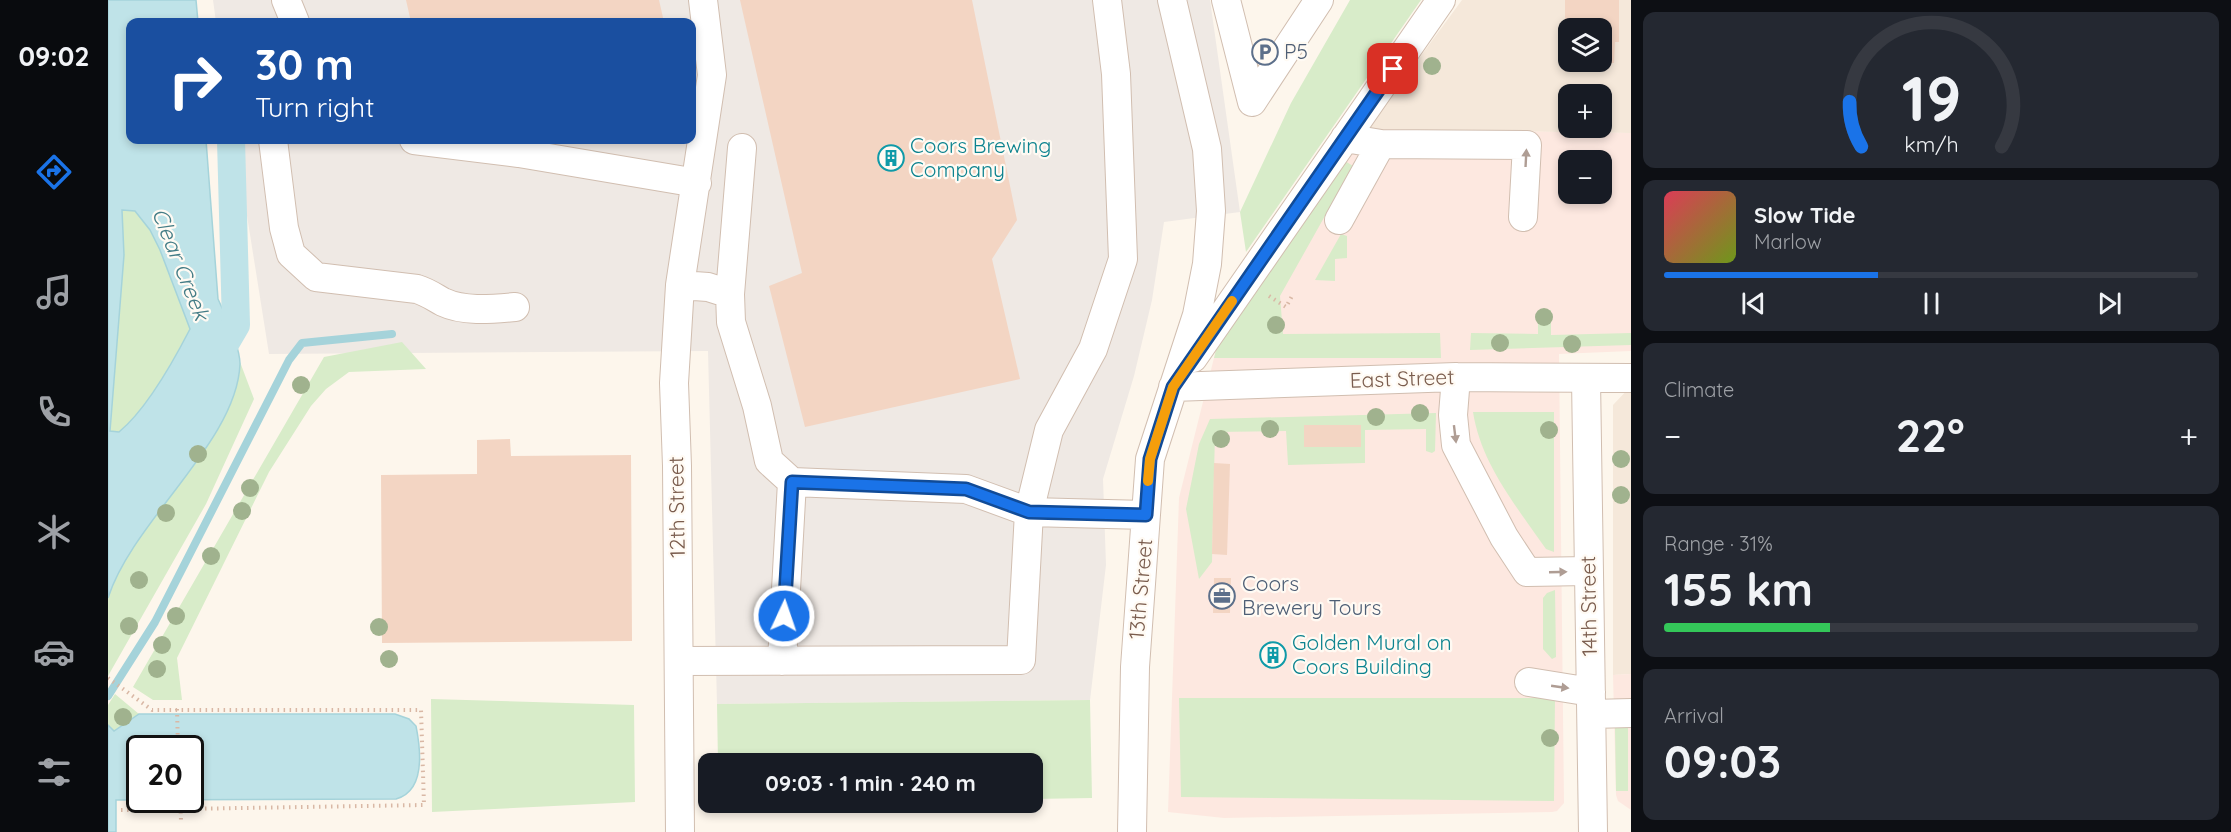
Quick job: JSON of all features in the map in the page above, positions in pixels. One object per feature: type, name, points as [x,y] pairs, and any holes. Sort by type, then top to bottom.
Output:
[{"type":"street","points":[[275,18],[281,0]]},
{"type":"street","points":[[286,0],[293,18]]},
{"type":"street","name":"12th Street","points":[[680,824],[674,383],[680,285],[712,75],[704,0]]},
{"type":"street","points":[[679,661],[1021,660],[1029,512],[1049,430],[1093,349],[1123,259],[1116,74],[1107,0]]},
{"type":"street","name":"13th Street","points":[[1132,832],[1135,666],[1150,459],[1197,315],[1208,264],[1211,211],[1207,149],[1172,0]]},
{"type":"street","points":[[1227,0],[1252,102],[1319,0]]},
{"type":"street","points":[[1173,387],[1441,0]]},
{"type":"street","points":[[1345,138],[1381,144],[1527,145],[1522,217]]},
{"type":"street","points":[[274,144],[284,228],[291,254],[316,277],[417,289],[432,294],[444,302],[481,310],[514,308]]},
{"type":"street","points":[[446,144],[519,153],[697,183]]},
{"type":"street","points":[[1339,219],[1381,144]]},
{"type":"street","points":[[742,148],[730,294],[731,322],[757,406],[769,461],[792,482],[966,489],[1029,512],[1146,515]]},
{"type":"street","points":[[680,285],[708,287],[730,294]]},
{"type":"street","points":[[1456,377],[1453,415],[1456,445],[1479,485],[1504,537],[1527,572],[1588,571]]},
{"type":"street","name":"East Street","points":[[1173,387],[1456,377],[1631,378]]},
{"type":"street","name":"14th Street","points":[[1586,379],[1593,832]]},
{"type":"street","points":[[782,661],[792,482]]},
{"type":"street","points":[[1528,682],[1591,703],[1631,713]]},
{"type":"path","points":[[1286,307],[1292,296]]},
{"type":"path","points":[[108,678],[152,710],[421,710],[424,805],[121,810]]},
{"type":"path","points":[[177,709],[178,735]]},
{"type":"path","points":[[181,813],[181,820]]},
{"type":"shaded area","points":[[213,0],[1210,0],[1240,212],[1164,222],[1152,300],[1134,376],[1103,479],[1106,565],[1090,700],[717,704],[708,351],[269,354],[236,144],[696,144],[696,18],[215,18]]},
{"type":"shaded area","points":[[1462,0],[1631,0],[1631,133],[1612,133],[1612,84],[1558,84],[1558,132],[1367,129]]},
{"type":"shaded area","points":[[1367,129],[1558,132],[1558,138],[1612,138],[1612,133],[1631,133],[1631,351],[1559,354],[1564,803],[1557,811],[1224,818],[1168,812],[1179,498],[1220,334]]},
{"type":"shaded area","points":[[1631,386],[1631,674],[1613,675],[1613,405]]},
{"type":"shaded area","points":[[1631,674],[1631,810],[1618,801],[1616,795],[1613,675]]},
{"type":"green space","points":[[1350,0],[1421,0],[1246,252],[1240,212],[1291,103]]},
{"type":"green space","points":[[1345,161],[1353,166],[1280,296],[1283,334],[1440,333],[1441,358],[1214,358],[1220,334]]},
{"type":"green space","points":[[122,210],[135,211],[150,230],[190,329],[149,398],[119,432],[110,431],[124,255]]},
{"type":"green space","points":[[1341,234],[1347,236],[1347,258],[1335,259],[1335,281],[1315,280]]},
{"type":"green space","points":[[1551,310],[1551,335],[1631,333],[1631,345],[1470,350],[1471,333],[1538,334],[1538,312]]},
{"type":"green space","points":[[402,342],[426,369],[349,372],[326,389],[311,406],[269,472],[177,658],[182,700],[153,700],[133,687],[324,357]]},
{"type":"green space","points":[[240,362],[254,399],[206,504],[108,676],[108,598],[118,572],[148,523],[217,428],[233,398]]},
{"type":"green space","points":[[1473,412],[1554,412],[1554,552],[1546,549],[1512,501],[1492,467],[1477,431]]},
{"type":"green space","points":[[1436,413],[1435,451],[1432,453],[1426,451],[1426,429],[1365,430],[1365,463],[1288,465],[1286,431],[1215,432],[1212,562],[1199,579],[1186,509],[1199,444],[1210,419]]},
{"type":"green space","points":[[1555,590],[1556,657],[1552,659],[1543,649],[1543,598],[1547,593]]},
{"type":"green space","points":[[115,694],[139,714],[114,731],[108,725],[108,705]]},
{"type":"green space","points":[[1179,698],[1555,698],[1554,801],[1181,797]]},
{"type":"green space","points":[[431,699],[634,705],[635,802],[432,812]]},
{"type":"green space","points":[[1090,700],[1092,798],[1043,799],[1043,753],[718,753],[717,704]]},
{"type":"green space","points":[[1615,728],[1628,728],[1628,791],[1616,791]]},
{"type":"water","name":"Clear Creek","points":[[108,0],[196,0],[198,18],[126,18],[126,144],[206,144],[218,299],[235,340],[240,364],[234,393],[222,422],[204,452],[139,540],[121,569],[108,598]],"holes":[[[122,210],[135,211],[150,230],[190,329],[140,411],[119,432],[110,431],[124,255]]]},
{"type":"water","points":[[139,714],[395,714],[409,719],[416,726],[419,769],[412,788],[405,795],[396,799],[204,800],[204,735],[126,735],[126,800],[116,800],[116,832],[108,832],[108,725],[114,731]]},
{"type":"building","points":[[406,0],[659,0],[663,18],[410,18]]},
{"type":"building","name":"Coors Brewing Company","points":[[740,0],[972,0],[1017,220],[992,259],[1020,379],[805,427],[769,286],[802,273]]},
{"type":"building","points":[[1565,0],[1619,0],[1619,42],[1615,42],[1614,63],[1612,63],[1612,18],[1565,18]]},
{"type":"building","points":[[1304,425],[1361,425],[1361,447],[1304,447]]},
{"type":"building","points":[[510,439],[511,456],[631,455],[632,641],[382,643],[381,475],[477,474],[477,440]]},
{"type":"building","points":[[1214,463],[1230,464],[1227,555],[1212,554]]},
{"type":"building","name":"Coors Brewery Tours","points":[[1214,578],[1231,578],[1230,613],[1213,613]]},
{"type":"building","name":"Golden Mural on Coors Building","points":[[1268,644],[1279,644],[1278,666],[1268,666]]},
{"type":"waterway","points":[[212,366],[236,325],[231,144]]},
{"type":"waterway","points":[[108,696],[155,622],[289,360],[302,343],[392,334]]},
{"type":"slow traffic","points":[[1148,481],[1150,459],[1173,387],[1232,301]]},
{"type":"place","name":"P5","points":[[1265,52]]},
{"type":"place","name":"Coors Brewing Company","points":[[891,158]]},
{"type":"place","name":"Coors Brewery Tours","points":[[1222,596]]},
{"type":"place","name":"Golden Mural on Coors Building","points":[[1273,655]]},
{"type":"route","points":[[784,616],[792,482],[966,489],[1029,512],[1146,515],[1150,459],[1173,387],[1393,69]]}]
